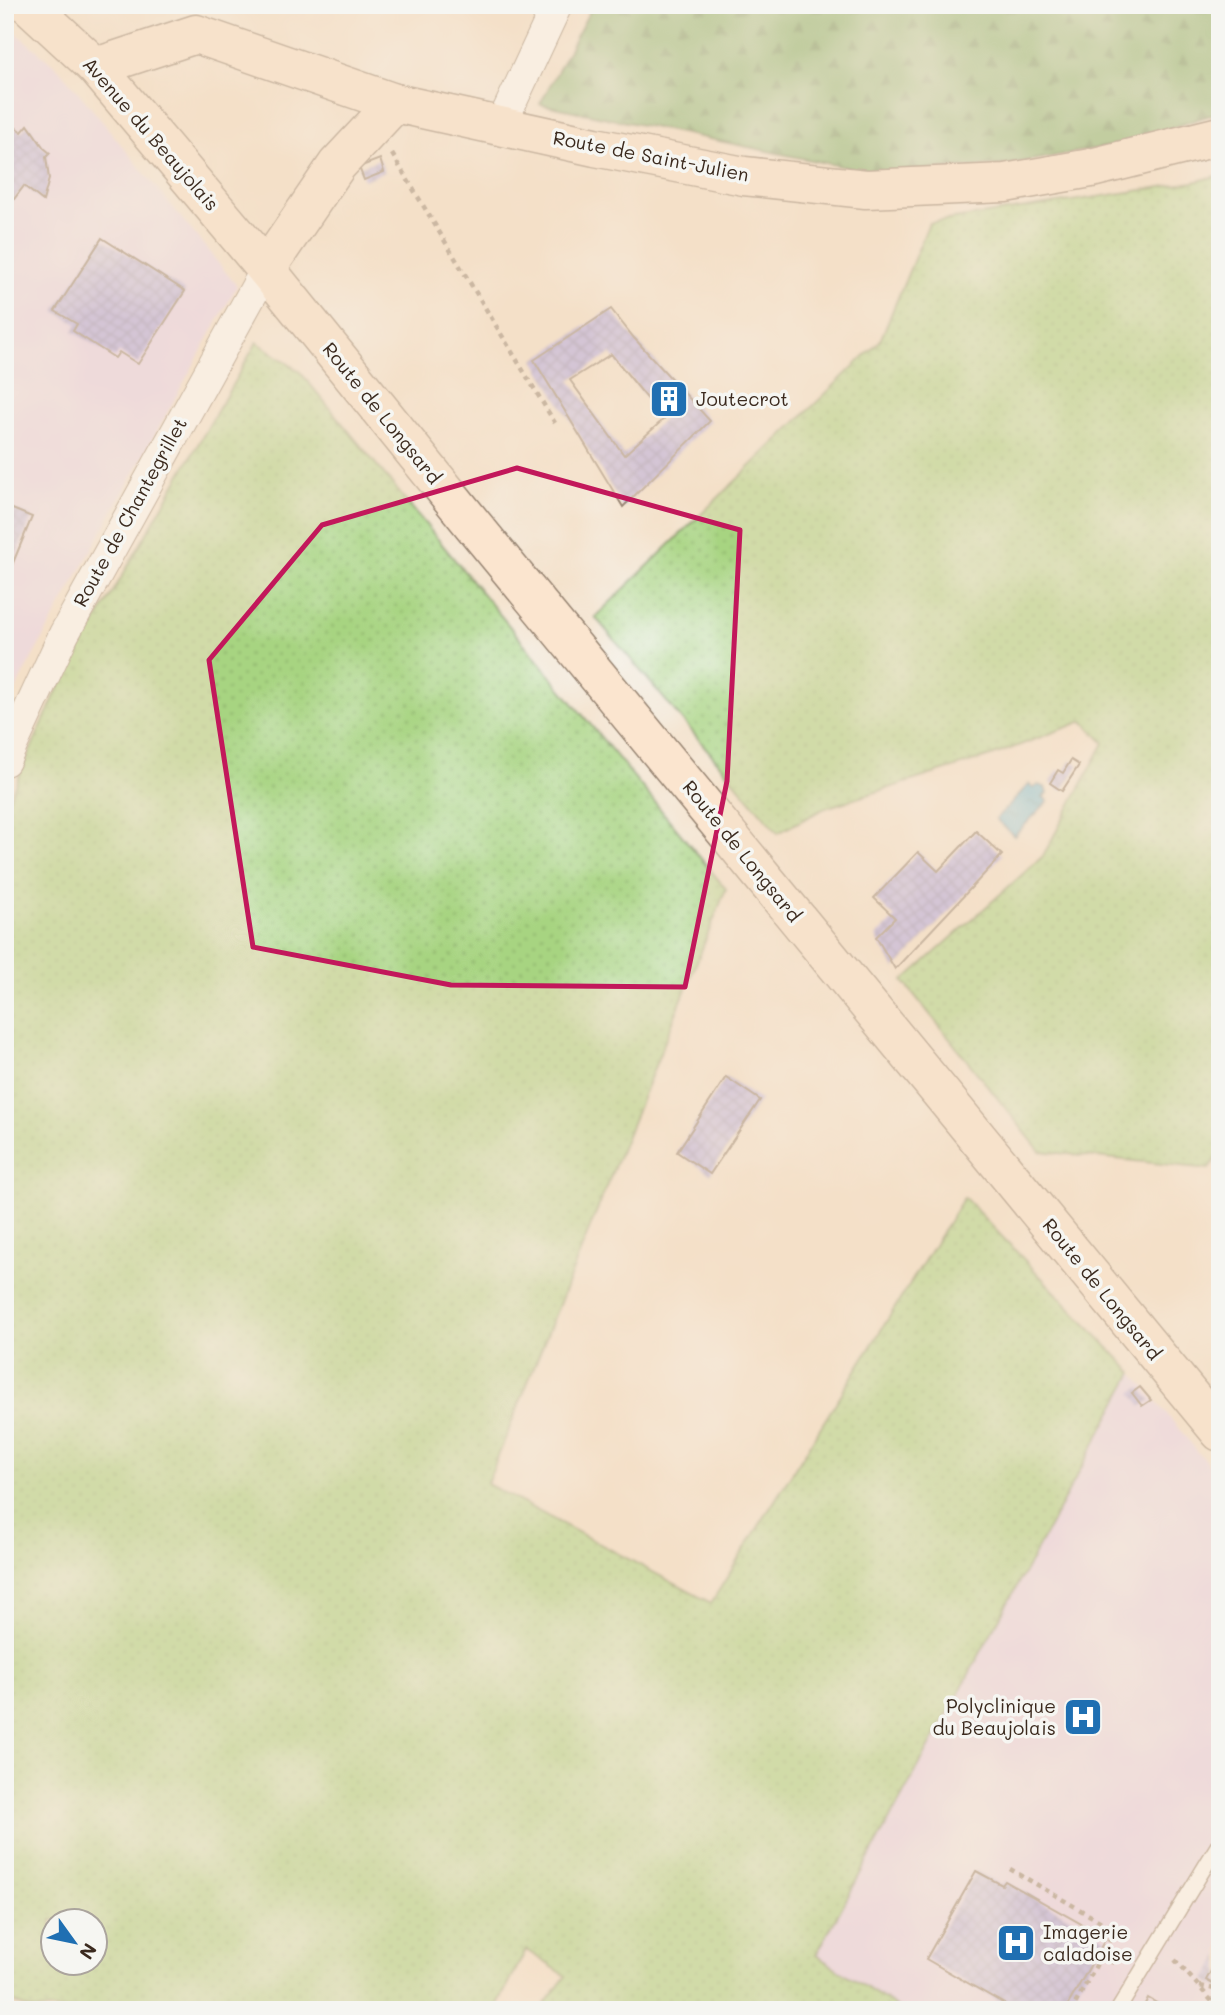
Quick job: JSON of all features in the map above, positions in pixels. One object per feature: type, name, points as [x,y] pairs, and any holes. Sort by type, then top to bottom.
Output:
[{"type":"main road","name":"Avenue du Beaujolais","points":[[29,5],[96,67],[266,269]]},
{"type":"main road","name":"Route de Saint-Julien","points":[[96,67],[196,34],[385,114],[501,125],[595,147],[744,176],[866,189],[1005,183],[1091,168],[1220,136]]},
{"type":"main road","points":[[266,269],[337,164],[385,114]]},
{"type":"main road","name":"Route de Longsard","points":[[266,269],[474,526],[1220,1432]]},
{"type":"street","points":[[501,125],[557,5]]},
{"type":"street","name":"Route de Chantegrillet","points":[[5,761],[64,634],[266,269]]},
{"type":"lane","points":[[1118,2010],[1220,1842]]},
{"type":"path","points":[[385,114],[555,423]]},
{"type":"path","points":[[1010,1869],[1115,1930],[1072,2010]]},
{"type":"path","points":[[1168,1952],[1220,2010]]},
{"type":"path","points":[[1198,1986],[1220,1990]]},
{"type":"highlighted area","points":[[517,468],[740,530],[727,781],[685,987],[451,985],[253,947],[209,660],[322,525]]},
{"type":"shaded area","points":[[5,24],[59,69],[237,286],[21,678],[5,718]]},
{"type":"shaded area","name":"Polyclinique du Beaujolais","points":[[1133,1373],[1220,1479],[1220,2010],[901,2010],[816,1956]]},
{"type":"green space","points":[[593,5],[1220,5],[1220,112],[1122,144],[1005,165],[873,173],[540,104]]},
{"type":"green space","points":[[1220,175],[1220,1152],[1209,1169],[1040,1151],[903,981],[1043,856],[1104,743],[1083,721],[994,755],[825,808],[778,833],[595,617],[880,341],[929,223],[1194,182]]},
{"type":"green space","points":[[257,342],[300,372],[726,889],[487,1484],[711,1603],[964,1197],[1133,1373],[816,1955],[901,2010],[540,2010],[566,1976],[526,1950],[495,2010],[32,2010],[5,1999],[5,807],[60,684]]},
{"type":"water","points":[[1029,784],[1034,788],[1038,785],[1045,787],[1047,793],[1043,797],[1048,801],[1014,836],[996,819]]},
{"type":"building","points":[[5,120],[22,132],[28,125],[50,153],[46,157],[49,179],[43,201],[24,186],[5,211]]},
{"type":"building","points":[[380,159],[384,172],[364,180],[359,167]]},
{"type":"building","points":[[102,238],[185,291],[138,364],[119,352],[115,358],[73,331],[77,324],[55,311]]},
{"type":"building","name":"Joutecrot","points":[[611,309],[710,421],[623,507],[534,360]],"holes":[[[611,354],[664,419],[624,455],[570,380]]]},
{"type":"building","points":[[5,506],[32,517],[5,582]]},
{"type":"building","points":[[1071,760],[1079,765],[1062,791],[1050,783],[1058,770],[1063,773]]},
{"type":"building","points":[[976,831],[1002,855],[895,969],[876,937],[895,918],[874,898],[918,852],[938,871]]},
{"type":"building","points":[[726,1077],[760,1100],[710,1174],[677,1152]]},
{"type":"building","points":[[1140,1387],[1151,1400],[1142,1406],[1132,1393]]},
{"type":"building","name":"Imagerie caladoise","points":[[976,1871],[1002,1885],[1005,1881],[1106,1938],[1065,2010],[1015,2010],[926,1959]]},
{"type":"building","points":[[1220,1955],[1220,1988],[1206,1980]]},
{"type":"building","points":[[1148,1998],[1169,2010],[1142,2010]]},
{"type":"place","name":"Joutecrot","points":[[669,399]]},
{"type":"place","name":"Polyclinique du Beaujolais","points":[[1083,1717]]},
{"type":"place","name":"Imagerie caladoise","points":[[1016,1943]]}]
